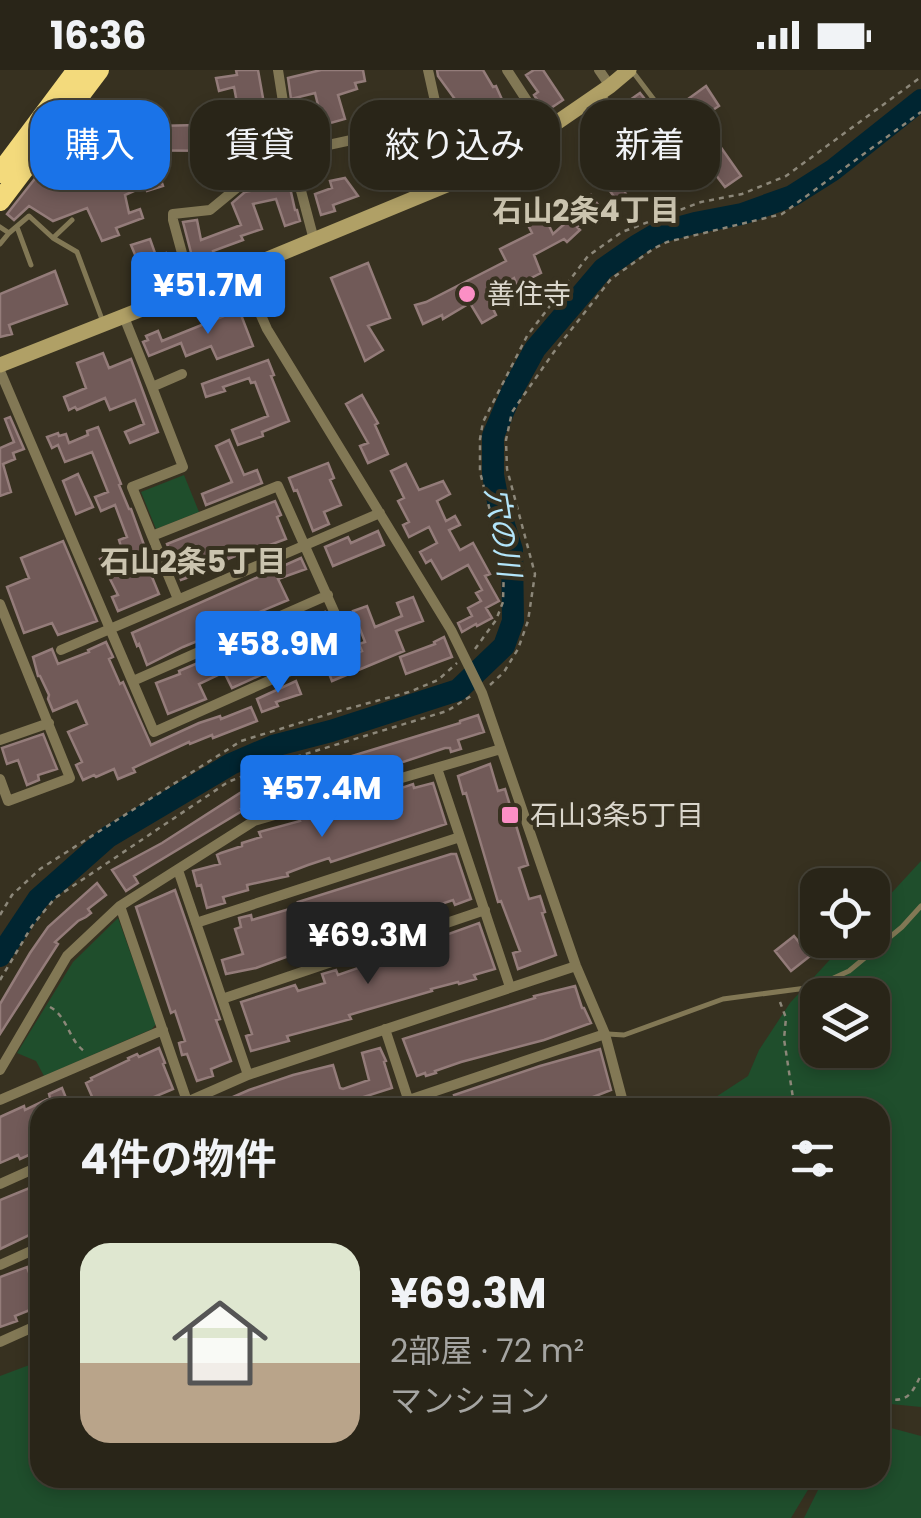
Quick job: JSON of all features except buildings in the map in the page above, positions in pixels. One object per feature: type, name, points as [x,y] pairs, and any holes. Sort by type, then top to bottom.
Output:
[{"type":"highway","points":[[0,172],[77,70]]},
{"type":"highway","points":[[0,200],[100,70]]},
{"type":"street","points":[[278,70],[283,100]]},
{"type":"street","points":[[428,70],[435,100]]},
{"type":"street","points":[[507,70],[526,100]]},
{"type":"street","points":[[599,70],[605,89]]},
{"type":"street","points":[[560,120],[630,70]]},
{"type":"street","points":[[192,290],[173,214],[210,210],[234,190]]},
{"type":"street","points":[[301,190],[314,240]]},
{"type":"street","points":[[152,536],[278,486],[350,645],[154,732],[0,368],[433,190]]},
{"type":"street","points":[[242,270],[267,329],[451,630],[482,693],[576,966],[605,1034],[622,1098]]},
{"type":"street","points":[[124,317],[183,467],[132,487],[178,599]]},
{"type":"street","points":[[152,387],[182,374]]},
{"type":"street","points":[[60,650],[380,513]]},
{"type":"street","points":[[133,682],[328,595]]},
{"type":"street","points":[[0,604],[70,778],[4,802],[0,779]]},
{"type":"street","points":[[0,740],[49,723]]},
{"type":"street","points":[[0,1070],[67,956],[120,906],[254,821],[501,749]]},
{"type":"street","points":[[437,768],[510,988]]},
{"type":"street","points":[[196,923],[460,837]]},
{"type":"street","points":[[178,870],[248,1074]]},
{"type":"street","points":[[120,906],[186,1098]]},
{"type":"street","points":[[222,999],[484,910]]},
{"type":"street","points":[[200,1098],[248,1074],[576,966]]},
{"type":"street","points":[[385,1029],[408,1098]]},
{"type":"street","points":[[0,1100],[163,1030]]},
{"type":"street","points":[[427,1098],[605,1034]]},
{"type":"street","points":[[0,1184],[30,1170]]},
{"type":"street","points":[[0,1265],[30,1252]]},
{"type":"street","points":[[0,1342],[30,1328]]},
{"type":"lane","points":[[630,70],[653,100]]},
{"type":"lane","points":[[605,89],[613,100]]},
{"type":"lane","points":[[0,244],[29,216],[77,252],[104,325]]},
{"type":"lane","points":[[54,238],[72,220]]},
{"type":"lane","points":[[0,226],[9,233]]},
{"type":"lane","points":[[17,226],[31,265]]},
{"type":"lane","points":[[605,1034],[624,1034],[723,999],[814,987],[849,971],[921,906]]},
{"type":"path","points":[[0,916],[12,895],[40,869],[240,742],[410,692],[438,680],[465,660],[486,636],[503,602],[504,565],[480,472],[483,422],[527,336],[588,256],[622,232],[786,176],[921,77]]},
{"type":"path","points":[[0,980],[32,926],[55,898],[228,782],[279,762],[447,710],[482,693],[504,672],[518,648],[528,621],[535,574],[508,469],[508,426],[512,412],[556,349],[611,278],[652,249],[782,214],[921,112]]},
{"type":"path","points":[[777,991],[786,1018],[784,1039],[794,1098]]},
{"type":"path","points":[[52,1008],[60,1012],[89,1062]]},
{"type":"path","points":[[890,1400],[912,1394],[921,1375]]},
{"type":"green space","points":[[184,475],[199,512],[156,529],[141,492]]},
{"type":"green space","points":[[921,861],[921,1407],[890,1404],[890,1098],[714,1098],[748,1076],[759,1050],[800,992],[800,1068],[890,1068],[890,978],[813,978],[831,958],[890,958],[890,895]]},
{"type":"green space","points":[[118,918],[156,1024],[44,1076],[36,1061],[17,1053],[73,962]]},
{"type":"green space","points":[[30,1365],[30,1488],[809,1488],[791,1518],[0,1518],[0,1376]]},
{"type":"green space","points":[[890,1428],[921,1436],[921,1518],[804,1518],[819,1488],[890,1488]]},
{"type":"waterway","name":"穴の川","points":[[0,956],[38,899],[108,837],[231,764],[273,746],[458,690],[504,646],[513,621],[512,550],[493,475],[493,436],[535,349],[603,269],[636,246],[658,233],[742,214],[792,196],[833,170],[921,100]]},
{"type":"place","name":"善住寺","points":[[467,294]]},
{"type":"place","name":"石山3条5丁目","points":[[510,815]]},
{"type":"district","name":"石山2条4丁目","points":[[586,210]]},
{"type":"district","name":"石山2条5丁目","points":[[193,561]]}]
